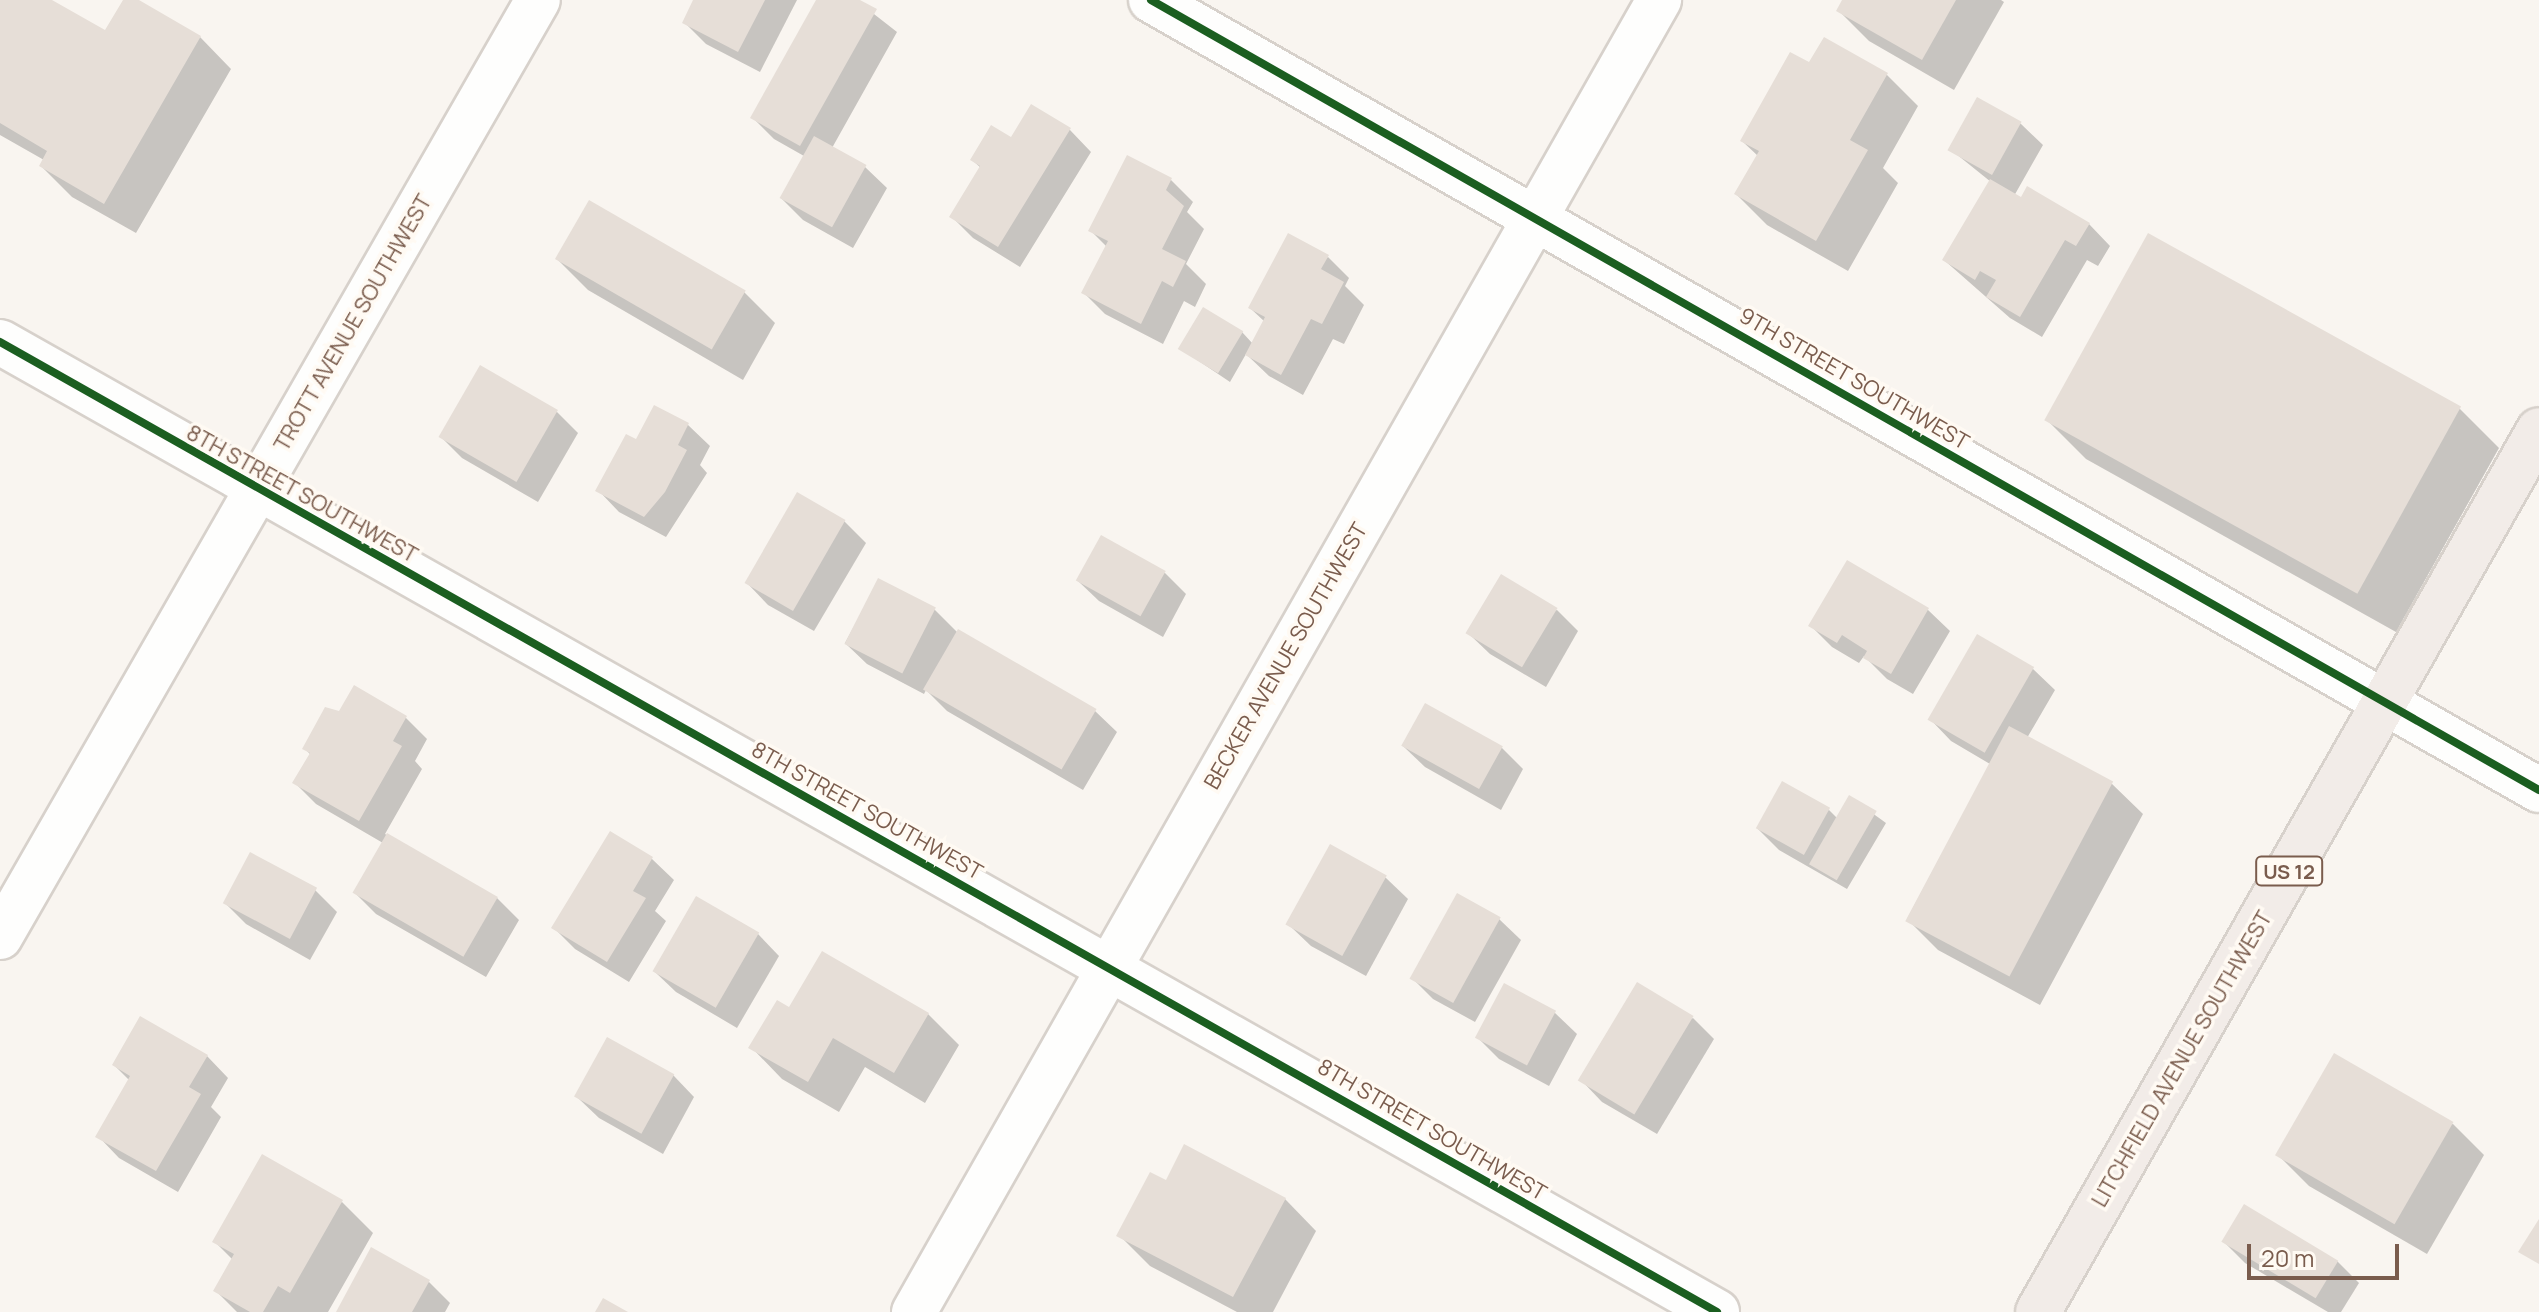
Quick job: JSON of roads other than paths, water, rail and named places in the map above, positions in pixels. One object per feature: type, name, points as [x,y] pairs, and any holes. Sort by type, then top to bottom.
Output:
[{"type":"highway","name":"LITCHFIELD AVENUE SOUTHWEST","points":[[2038,1312],[2539,430]]},
{"type":"street","name":"TROTT AVENUE SOUTHWEST","points":[[0,937],[538,0]]},
{"type":"street","name":"9TH STREET SOUTHWEST","points":[[1151,0],[2539,790]]},
{"type":"street","name":"BECKER AVENUE SOUTHWEST","points":[[914,1312],[1659,0]]},
{"type":"street","name":"8TH STREET SOUTHWEST","points":[[0,342],[1717,1312]]}]
